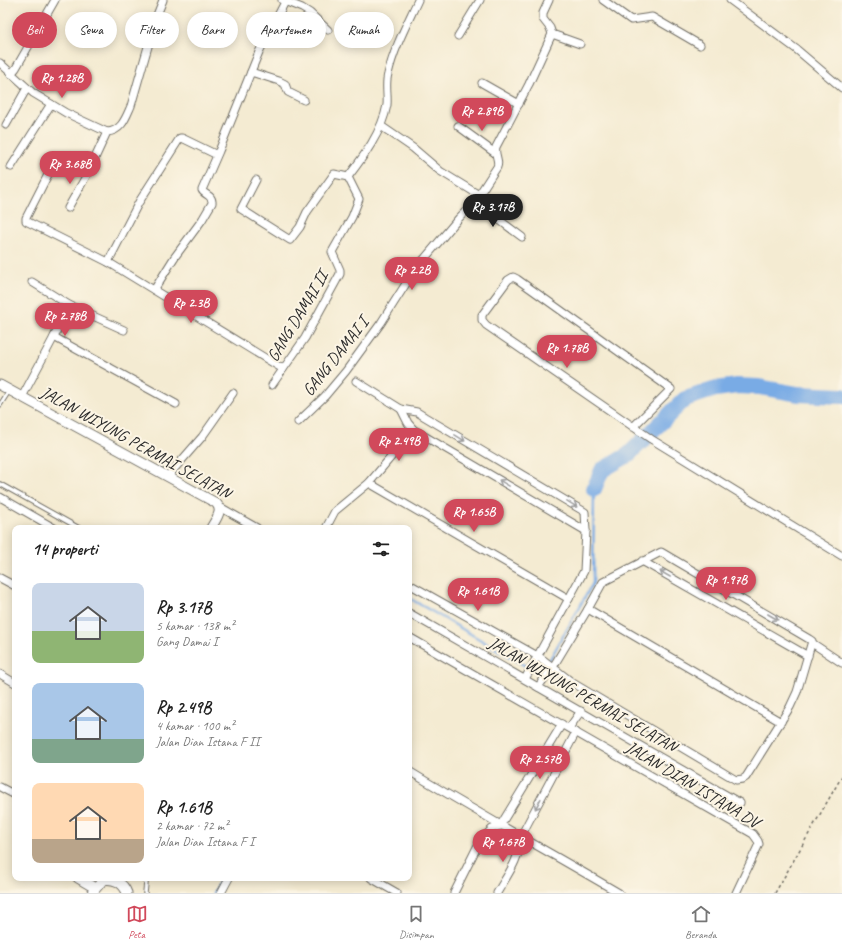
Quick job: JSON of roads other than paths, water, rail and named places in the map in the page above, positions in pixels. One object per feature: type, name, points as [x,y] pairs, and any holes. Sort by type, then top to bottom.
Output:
[{"type":"street","points":[[0,63],[27,88],[51,104],[66,113],[107,132],[112,132],[122,124],[131,106],[157,15],[163,0]]},
{"type":"street","points":[[256,180],[241,209],[290,240],[300,227],[307,212],[334,174],[348,178],[366,154],[381,126],[387,103],[387,75],[395,49],[418,0]]},
{"type":"street","points":[[458,36],[480,0]]},
{"type":"street","points":[[549,0],[543,13],[543,19],[550,28],[552,34],[580,44]]},
{"type":"street","points":[[603,0],[631,20],[652,17],[700,46]]},
{"type":"street","points":[[11,74],[16,68],[52,1]]},
{"type":"street","points":[[154,290],[174,258],[202,220],[212,202],[210,197],[202,192],[202,190],[259,52],[284,1],[310,13],[328,30]]},
{"type":"street","points":[[732,1],[796,49],[842,88]]},
{"type":"street","name":"GANG DAMAI I","points":[[298,422],[325,396],[346,371],[414,271],[473,204],[479,195],[498,165],[495,153],[496,147],[519,104],[552,34]]},
{"type":"street","points":[[251,72],[279,81],[284,84],[288,92],[304,100]]},
{"type":"street","points":[[482,83],[519,104]]},
{"type":"street","points":[[6,125],[27,88]]},
{"type":"street","points":[[11,167],[51,104]]},
{"type":"street","points":[[381,126],[412,148],[440,171],[479,195]]},
{"type":"street","points":[[458,126],[495,153]]},
{"type":"street","points":[[68,208],[89,171],[107,132]]},
{"type":"street","points":[[108,262],[139,202],[180,138],[215,154],[218,153]]},
{"type":"street","points":[[89,171],[55,161],[26,220],[27,222],[108,262],[128,276],[154,290],[283,369]]},
{"type":"street","name":"GANG DAMAI II","points":[[272,385],[305,338],[340,274],[340,270],[332,252],[352,217],[359,199],[348,178]]},
{"type":"street","points":[[473,204],[498,219],[522,237]]},
{"type":"street","points":[[633,426],[671,389],[517,279],[513,277],[508,280],[482,315],[482,320],[486,325],[640,432],[842,556]]},
{"type":"street","points":[[32,282],[70,305],[124,330]]},
{"type":"street","points":[[22,397],[70,305]]},
{"type":"street","points":[[54,337],[176,404]]},
{"type":"street","points":[[356,381],[401,409],[417,412],[584,511],[586,531],[584,571],[538,659],[526,677]]},
{"type":"street","name":"JALAN WIYUNG PERMAI SELATAN","points":[[0,385],[213,501],[220,507],[252,525]]},
{"type":"street","points":[[168,476],[202,437],[233,394]]},
{"type":"street","points":[[401,409],[408,423],[414,430],[586,531]]},
{"type":"street","points":[[328,525],[335,511],[369,483],[414,430]]},
{"type":"street","points":[[369,483],[569,599]]},
{"type":"street","points":[[0,497],[49,525]]},
{"type":"street","points":[[213,525],[219,514],[220,507]]},
{"type":"street","points":[[538,687],[588,610],[603,582],[660,553],[663,553],[811,641],[842,663]]},
{"type":"street","points":[[642,561],[808,656]]},
{"type":"street","points":[[0,578],[12,584]]},
{"type":"street","points":[[412,586],[552,666],[573,683],[736,780],[746,777],[781,722],[797,692],[811,641]]},
{"type":"street","points":[[588,610],[781,722]]},
{"type":"street","name":"JALAN WIYUNG PERMAI SELATAN","points":[[412,615],[526,677],[538,687],[740,803]]},
{"type":"street","name":"JALAN DIAN ISTANA DV","points":[[412,639],[576,732],[756,838],[759,844],[736,893]]},
{"type":"street","points":[[0,674],[12,681]]},
{"type":"street","points":[[569,728],[581,711]]},
{"type":"street","points":[[454,893],[480,842],[492,829],[500,826],[562,724]]},
{"type":"street","points":[[497,893],[517,859],[521,836],[576,732]]},
{"type":"street","points":[[412,774],[500,826],[521,836],[619,893]]},
{"type":"street","points":[[0,786],[12,793]]},
{"type":"street","points":[[82,881],[94,890],[102,881]]},
{"type":"street","points":[[116,881],[120,883],[127,893]]},
{"type":"street","points":[[221,893],[227,881]]},
{"type":"street","points":[[376,881],[397,893]]},
{"type":"lane","points":[[0,405],[9,390]]},
{"type":"lane","points":[[0,484],[74,525]]},
{"type":"lane","points":[[145,881],[145,893]]},
{"type":"waterway","points":[[594,489],[602,470],[628,455],[685,399],[716,389],[737,386],[759,387],[798,394],[842,396]]},
{"type":"waterway","points":[[412,600],[541,675],[593,583],[594,489]]},
{"type":"waterway","points":[[213,893],[220,881]]}]
